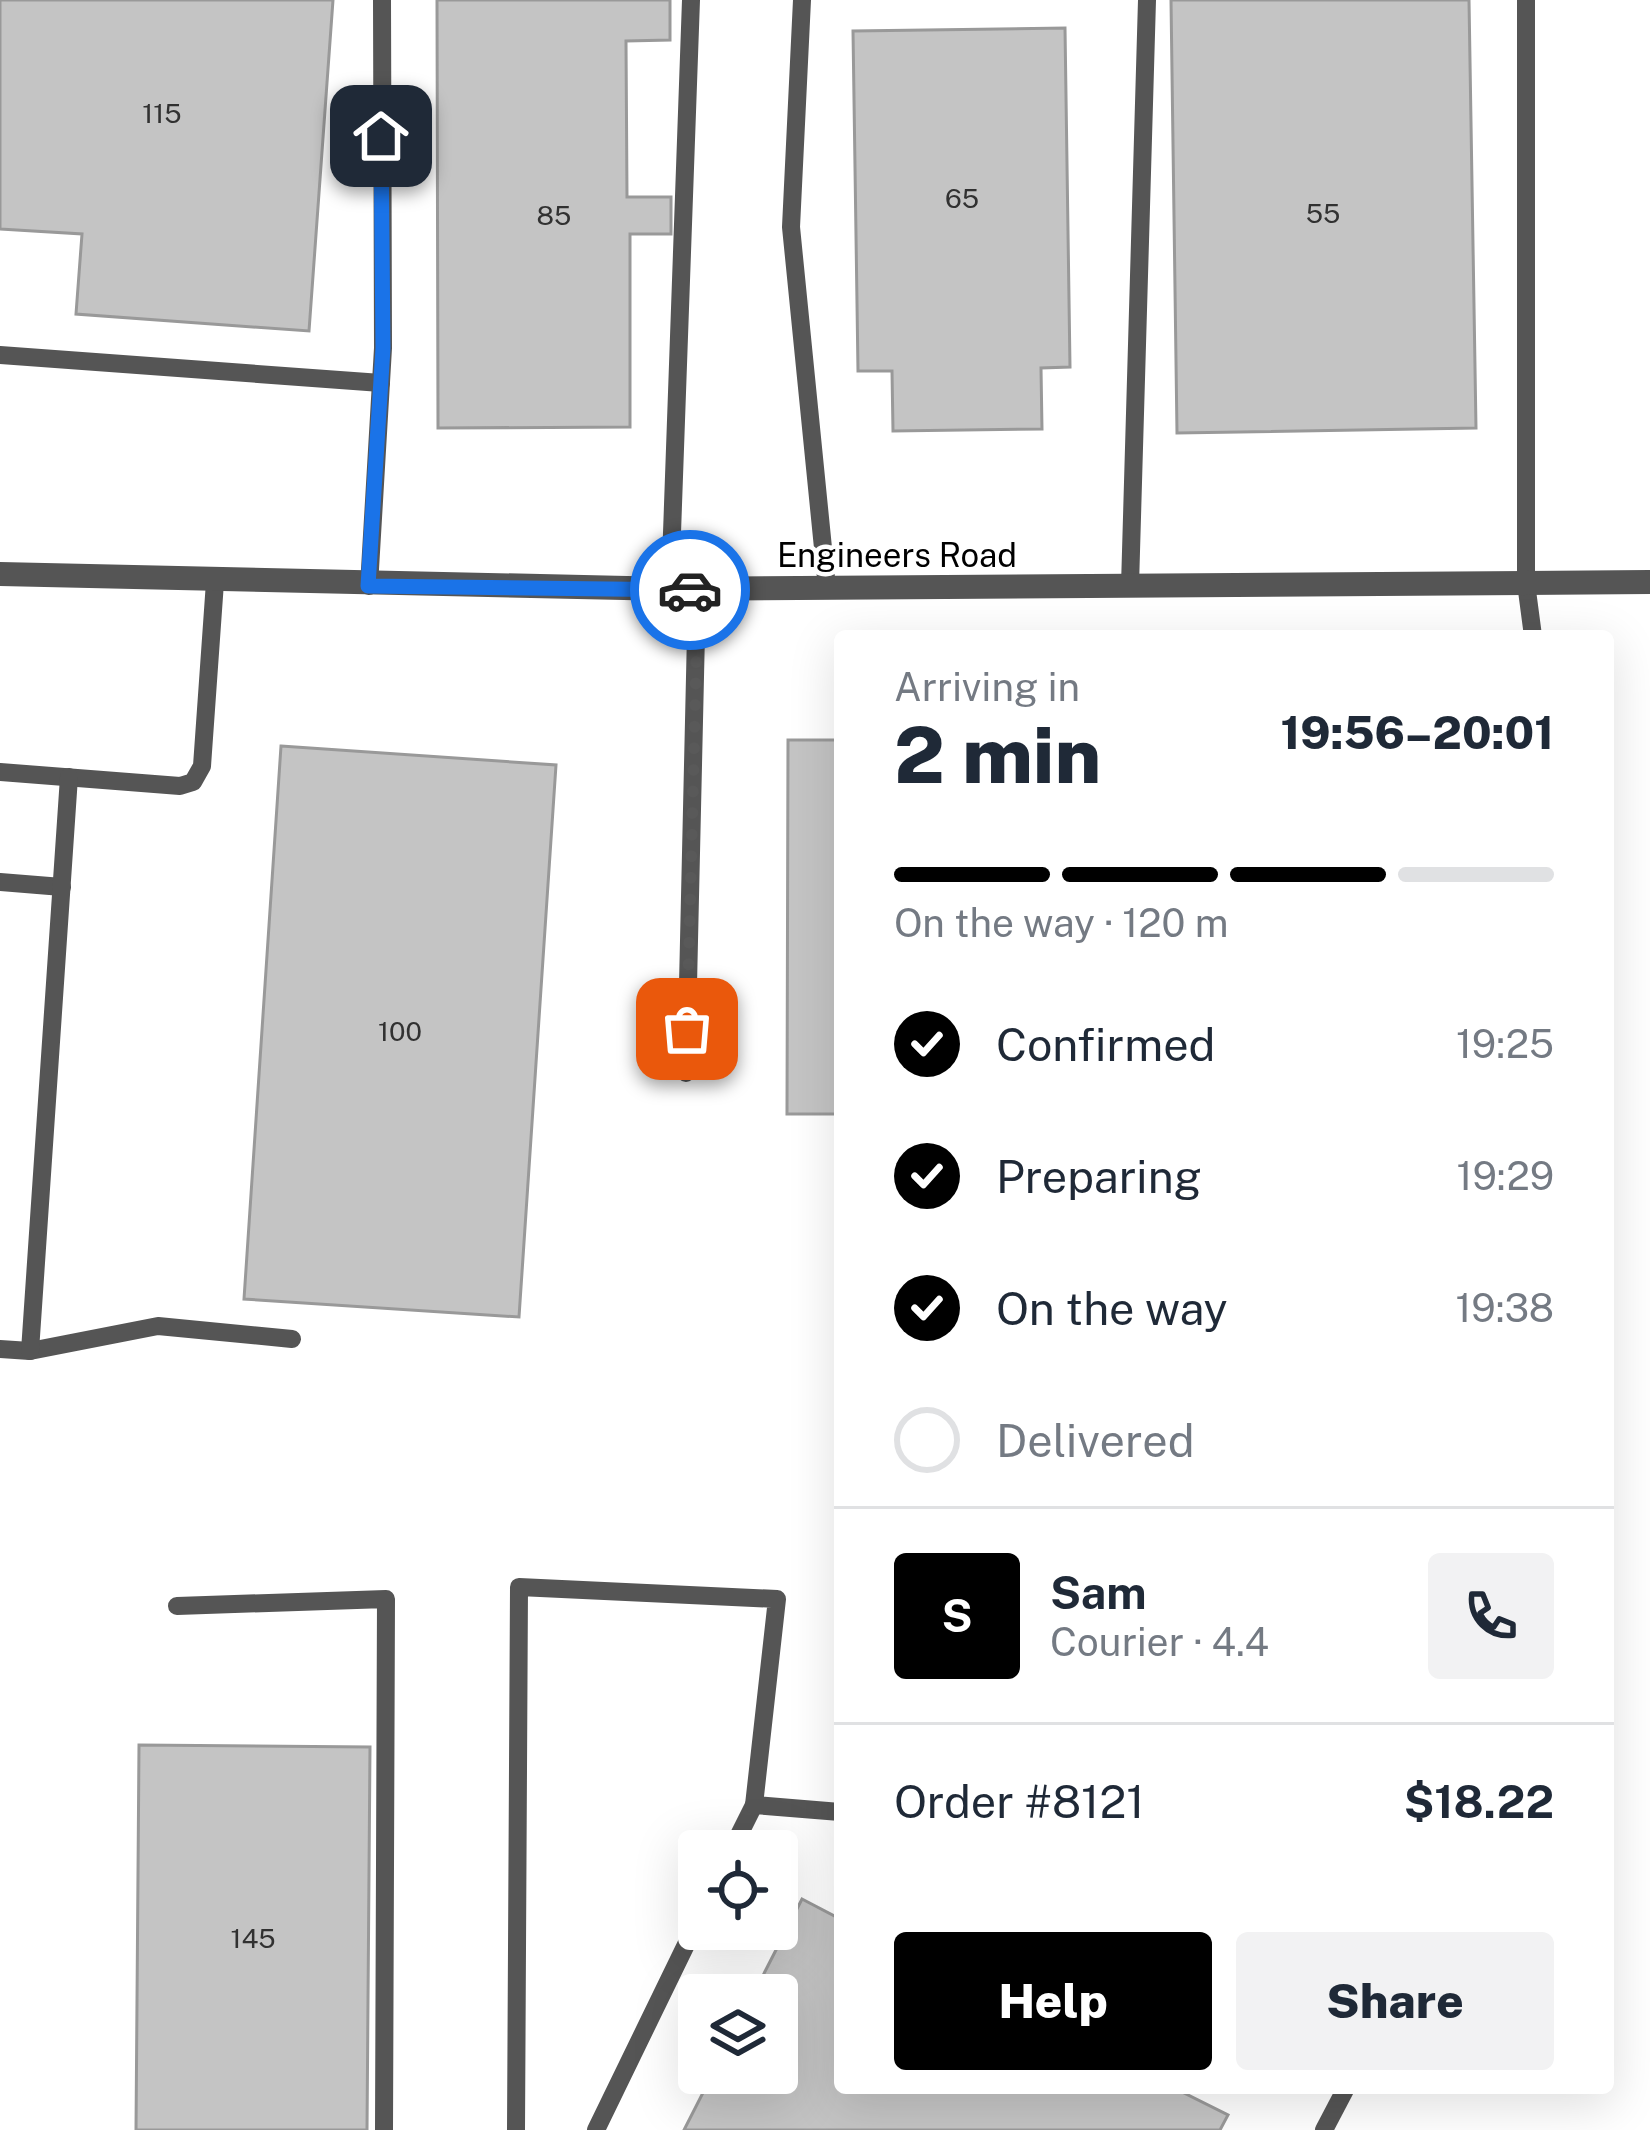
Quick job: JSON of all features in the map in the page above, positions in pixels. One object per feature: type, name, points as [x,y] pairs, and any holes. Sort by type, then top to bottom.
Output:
[{"type":"street","name":"Engineers Road","points":[[0,574],[670,590],[1650,582]]},
{"type":"lane","points":[[368,586],[381,383],[382,0]]},
{"type":"lane","points":[[670,590],[691,0]]},
{"type":"lane","points":[[802,0],[790,227],[826,589]]},
{"type":"lane","points":[[1130,586],[1147,0]]},
{"type":"lane","points":[[1526,0],[1526,583],[1532,630]]},
{"type":"lane","points":[[0,355],[381,383]]},
{"type":"lane","points":[[0,772],[180,786],[193,782],[202,766],[215,582]]},
{"type":"lane","points":[[686,1073],[698,590]]},
{"type":"lane","points":[[30,1351],[69,777]]},
{"type":"lane","points":[[0,881],[62,887]]},
{"type":"lane","points":[[0,1349],[30,1351],[158,1326],[292,1339]]},
{"type":"lane","points":[[517,2130],[519,1587],[777,1599],[754,1805],[742,1830]]},
{"type":"lane","points":[[177,1606],[386,1598],[385,2130]]},
{"type":"lane","points":[[754,1805],[834,1812]]},
{"type":"lane","points":[[596,2130],[683,1950]]},
{"type":"lane","points":[[1324,2130],[1343,2094]]},
{"type":"building","points":[[0,0],[333,0],[309,331],[76,314],[82,234],[0,229]]},
{"type":"building","points":[[437,0],[670,0],[670,40],[626,41],[627,197],[671,197],[671,234],[630,234],[630,427],[438,428]]},
{"type":"building","points":[[1171,0],[1469,0],[1476,428],[1177,433]]},
{"type":"building","points":[[1065,28],[1070,367],[1041,368],[1042,429],[893,431],[892,371],[858,371],[853,31]]},
{"type":"building","points":[[788,740],[834,740],[834,1114],[787,1114]]},
{"type":"building","points":[[281,746],[556,765],[519,1317],[244,1299]]},
{"type":"building","points":[[139,1745],[370,1747],[367,2130],[136,2130]]},
{"type":"building","points":[[802,1899],[834,1916],[834,2094],[1186,2094],[1228,2115],[1220,2130],[684,2130],[702,2094],[798,2094],[798,1974],[764,1974],[776,1950],[798,1950]]},
{"type":"way so far","points":[[687,1029],[698,590],[690,590]]},
{"type":"route","points":[[381,136],[383,348],[368,586],[690,590]]}]
